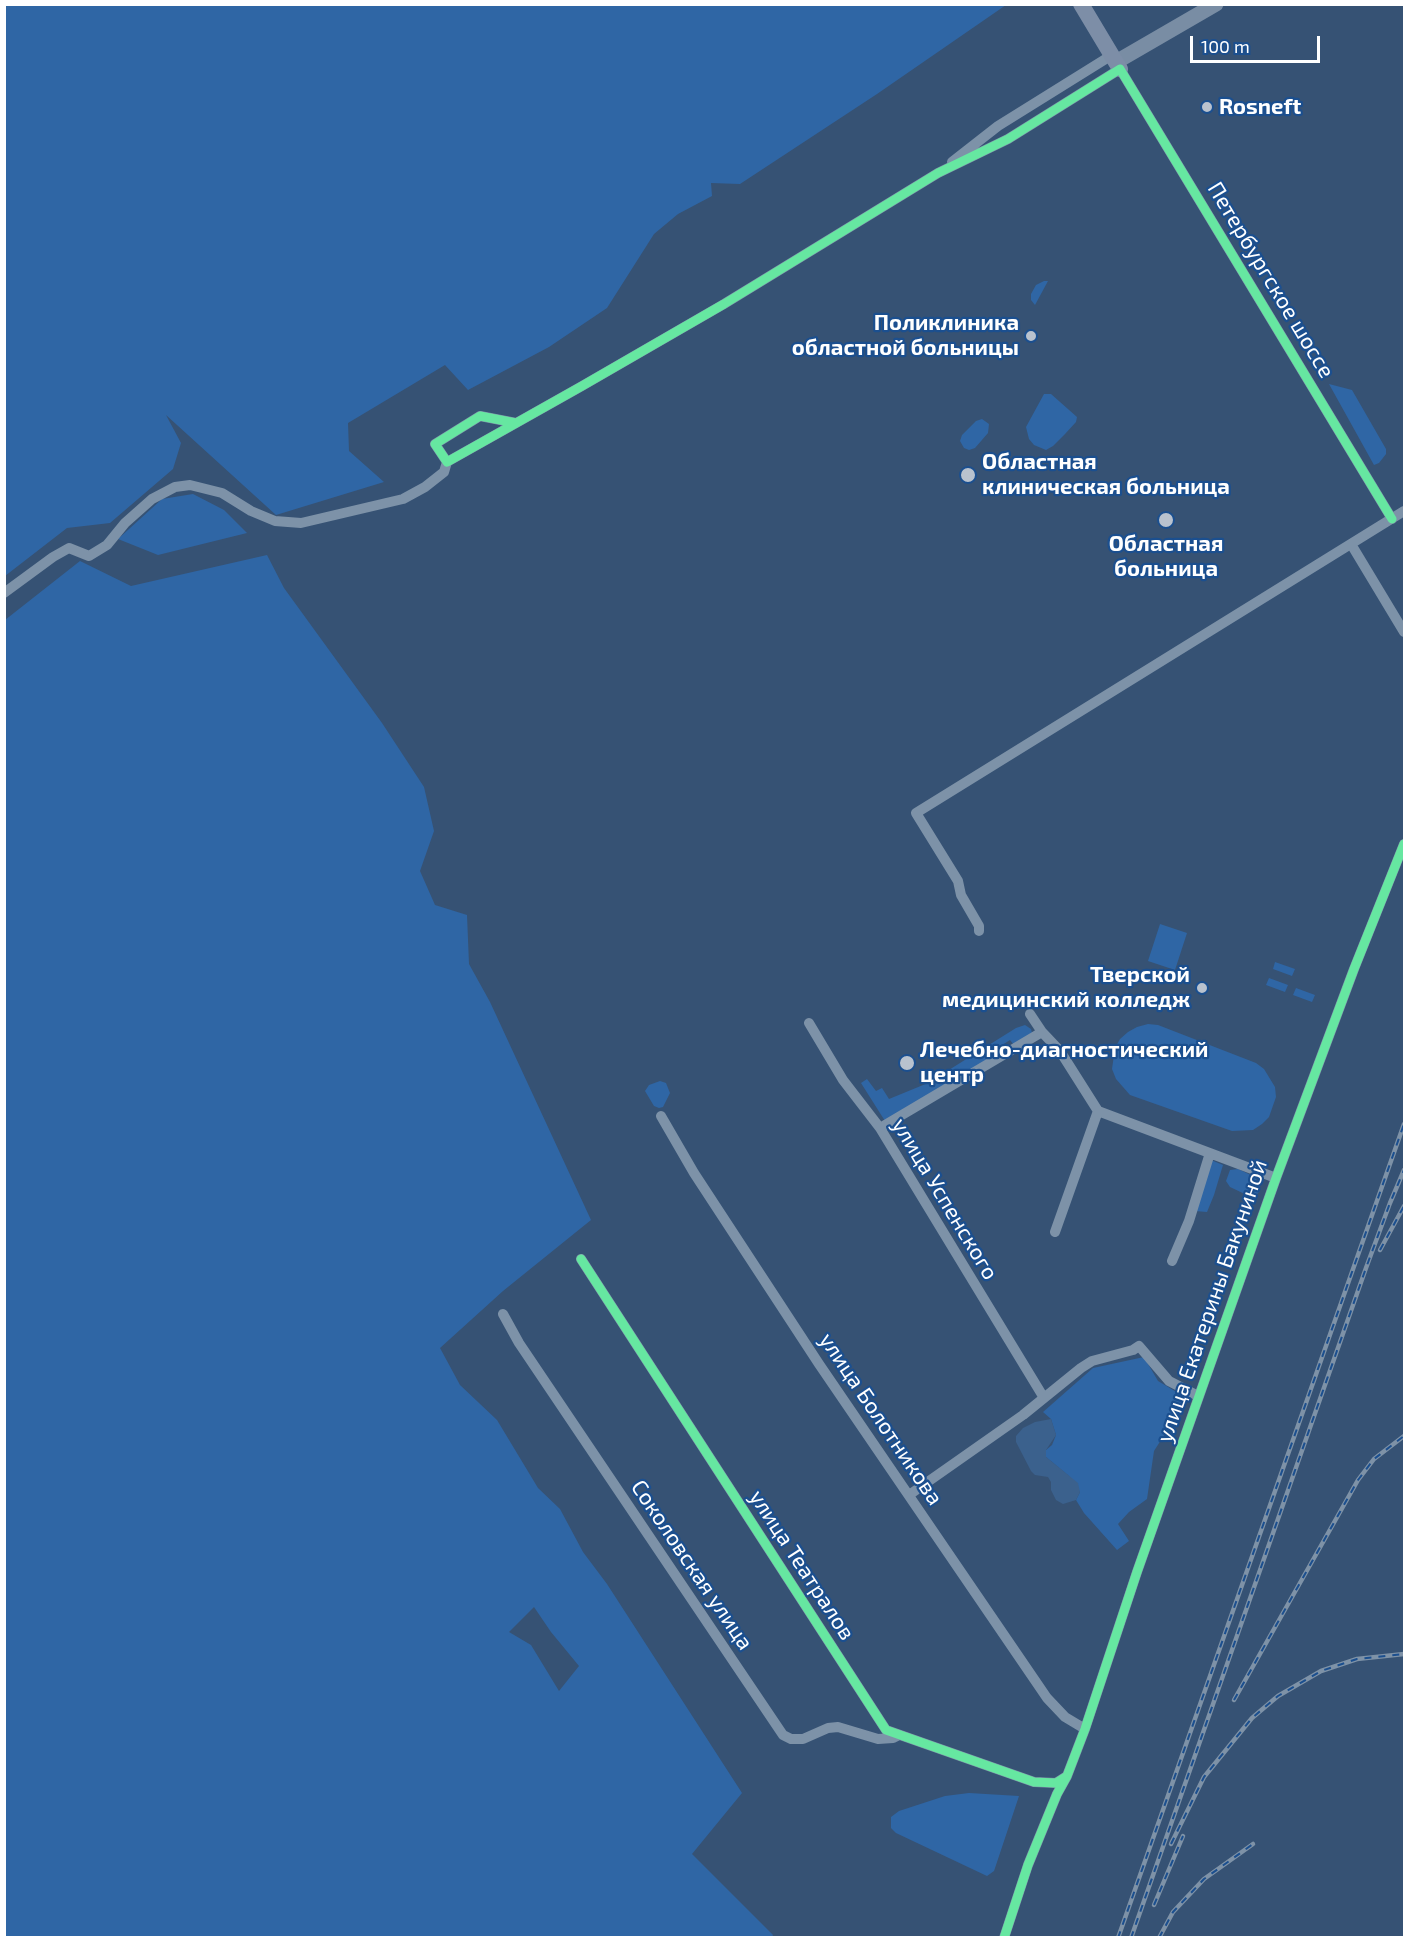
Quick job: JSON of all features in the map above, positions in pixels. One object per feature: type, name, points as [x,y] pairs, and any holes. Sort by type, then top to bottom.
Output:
[{"type":"main road","name":"Петербургское шоссе","points":[[1081,4],[1116,62]]},
{"type":"main road","points":[[1116,62],[1216,4]]},
{"type":"street","points":[[938,173],[998,126],[1116,62]]},
{"type":"street","points":[[4,593],[69,548],[89,556],[107,545],[125,523],[152,499],[175,487],[190,485],[222,493],[251,511],[275,521],[302,523],[403,499],[425,487],[444,472],[447,462],[724,304],[938,173],[1008,139],[1116,62]]},
{"type":"street","name":"Петербургское шоссе","points":[[1116,62],[1392,519]]},
{"type":"street","points":[[447,462],[435,444],[480,416],[516,423]]},
{"type":"street","points":[[979,931],[961,895],[958,881],[916,813],[1404,511]]},
{"type":"street","points":[[1351,544],[1404,632]]},
{"type":"street","name":"улица Екатерины Бакуниной","points":[[1004,1938],[1028,1865],[1085,1729],[1198,1396],[1276,1178],[1354,969],[1404,844]]},
{"type":"street","points":[[1030,1014],[1042,1032],[1060,1051],[1098,1112],[1276,1178]]},
{"type":"street","name":"улица Успенского","points":[[809,1023],[843,1080],[880,1128],[1044,1398]]},
{"type":"street","points":[[880,1128],[1042,1032]]},
{"type":"street","points":[[1055,1232],[1098,1112]]},
{"type":"street","name":"улица Болотникова","points":[[661,1116],[694,1173],[819,1364],[1047,1698],[1065,1717],[1085,1729]]},
{"type":"street","points":[[1172,1261],[1189,1221],[1210,1154]]},
{"type":"street","name":"улица Театралов","points":[[581,1258],[886,1730],[1034,1782],[1056,1783],[1067,1776]]},
{"type":"street","name":"Соколовская улица","points":[[503,1314],[519,1343],[783,1735],[791,1739],[803,1739],[838,1726],[878,1739],[900,1735]]},
{"type":"street","points":[[909,1494],[1023,1415],[1092,1361],[1133,1350],[1139,1346],[1169,1381],[1198,1396]]},
{"type":"shaded area","points":[[4,5],[1006,5],[877,94],[740,184],[711,183],[712,196],[678,214],[654,234],[607,308],[549,347],[468,390],[445,365],[348,423],[349,451],[384,482],[276,515],[166,415],[181,443],[173,469],[110,523],[67,528],[5,576]]},
{"type":"shaded area","points":[[1048,281],[1035,305],[1031,300],[1031,294],[1036,285]]},
{"type":"shaded area","points":[[1329,384],[1352,390],[1386,449],[1386,454],[1379,463],[1374,465]]},
{"type":"shaded area","points":[[1044,394],[1051,394],[1077,417],[1076,422],[1065,434],[1046,450],[1034,445],[1029,439],[1026,427]]},
{"type":"shaded area","points":[[982,419],[989,424],[988,433],[975,448],[969,450],[964,448],[960,441],[962,435],[976,421]]},
{"type":"shaded area","points":[[193,494],[224,510],[247,533],[158,555],[118,539],[162,499]]},
{"type":"shaded area","points":[[267,555],[284,588],[382,723],[424,787],[434,831],[420,871],[435,905],[467,915],[469,964],[490,1002],[591,1220],[503,1291],[440,1348],[460,1385],[497,1420],[538,1488],[560,1509],[583,1552],[607,1584],[742,1793],[692,1854],[773,1935],[772,1937],[5,1937],[5,620],[80,561],[131,586]],"holes":[[[534,1607],[579,1666],[559,1691],[531,1645],[509,1632]]]},
{"type":"shaded area","points":[[1160,924],[1187,933],[1175,970],[1148,961]]},
{"type":"shaded area","points":[[1275,962],[1295,969],[1292,976],[1273,969]]},
{"type":"shaded area","points":[[1269,978],[1288,985],[1285,992],[1266,985]]},
{"type":"shaded area","points":[[1296,988],[1315,995],[1312,1002],[1293,995]]},
{"type":"shaded area","points":[[1148,1024],[1158,1025],[1256,1063],[1264,1069],[1275,1087],[1276,1097],[1269,1117],[1253,1130],[1232,1131],[1130,1095],[1116,1079],[1112,1069],[1115,1048],[1128,1032]]},
{"type":"shaded area","points":[[1025,1025],[1031,1029],[1032,1033],[1014,1045],[1010,1040],[999,1047],[1000,1053],[885,1121],[861,1083],[867,1079],[876,1091],[882,1088],[889,1099],[928,1083],[1016,1028]]},
{"type":"shaded area","points":[[660,1081],[666,1083],[670,1093],[663,1107],[659,1108],[654,1106],[645,1091],[649,1085]]},
{"type":"shaded area","points":[[1211,1160],[1223,1165],[1214,1195],[1207,1212],[1195,1211]]},
{"type":"shaded area","points":[[1238,1169],[1253,1176],[1260,1183],[1260,1191],[1256,1195],[1249,1196],[1230,1187],[1226,1181],[1230,1170]]},
{"type":"shaded area","points":[[1144,1357],[1158,1381],[1185,1397],[1154,1451],[1147,1499],[1129,1512],[1118,1524],[1129,1541],[1117,1550],[1084,1513],[1076,1500],[1080,1492],[1069,1476],[1046,1457],[1046,1450],[1052,1445],[1056,1435],[1051,1419],[1043,1412],[1093,1368]]},
{"type":"shaded area","points":[[1051,1419],[1056,1435],[1046,1450],[1046,1457],[1078,1483],[1080,1492],[1076,1500],[1063,1504],[1056,1500],[1048,1477],[1035,1475],[1031,1471],[1016,1442],[1016,1436],[1023,1428],[1035,1422]]},
{"type":"shaded area","points":[[969,1793],[1019,1796],[994,1871],[987,1876],[896,1833],[891,1828],[891,1817],[899,1811],[945,1796]]},
{"type":"railway","points":[[1118,1938],[1404,1124]]},
{"type":"railway","points":[[1131,1938],[1366,1268],[1404,1170]]},
{"type":"railway","points":[[1380,1250],[1404,1206]]},
{"type":"railway","points":[[1234,1700],[1358,1480],[1374,1459],[1404,1436]]},
{"type":"railway","points":[[1171,1844],[1204,1777],[1252,1718],[1278,1696],[1321,1671],[1357,1659],[1404,1654]]},
{"type":"railway","points":[[1154,1905],[1183,1836]]},
{"type":"railway","points":[[1159,1938],[1173,1912],[1204,1879],[1253,1844]]},
{"type":"cycle path","points":[[516,423],[480,416],[435,444],[447,462],[582,386],[724,304],[938,173],[1008,139],[1120,69],[1392,519]]},
{"type":"cycle path","points":[[1004,1938],[1028,1865],[1085,1729],[1137,1572],[1276,1178],[1354,969],[1404,844]]},
{"type":"cycle path","points":[[581,1259],[886,1730],[1034,1782],[1056,1783],[1067,1776]]},
{"type":"place","name":"Rosneft","points":[[1207,107]]},
{"type":"place","name":"Поликлиника областной больницы","points":[[1031,336]]},
{"type":"place","name":"Областная клиническая больница","points":[[968,475]]},
{"type":"place","name":"Областная больница","points":[[1166,520]]},
{"type":"place","name":"Тверской медицинский колледж","points":[[1202,988]]},
{"type":"place","name":"Лечебно-диагностический центр","points":[[907,1063]]}]
